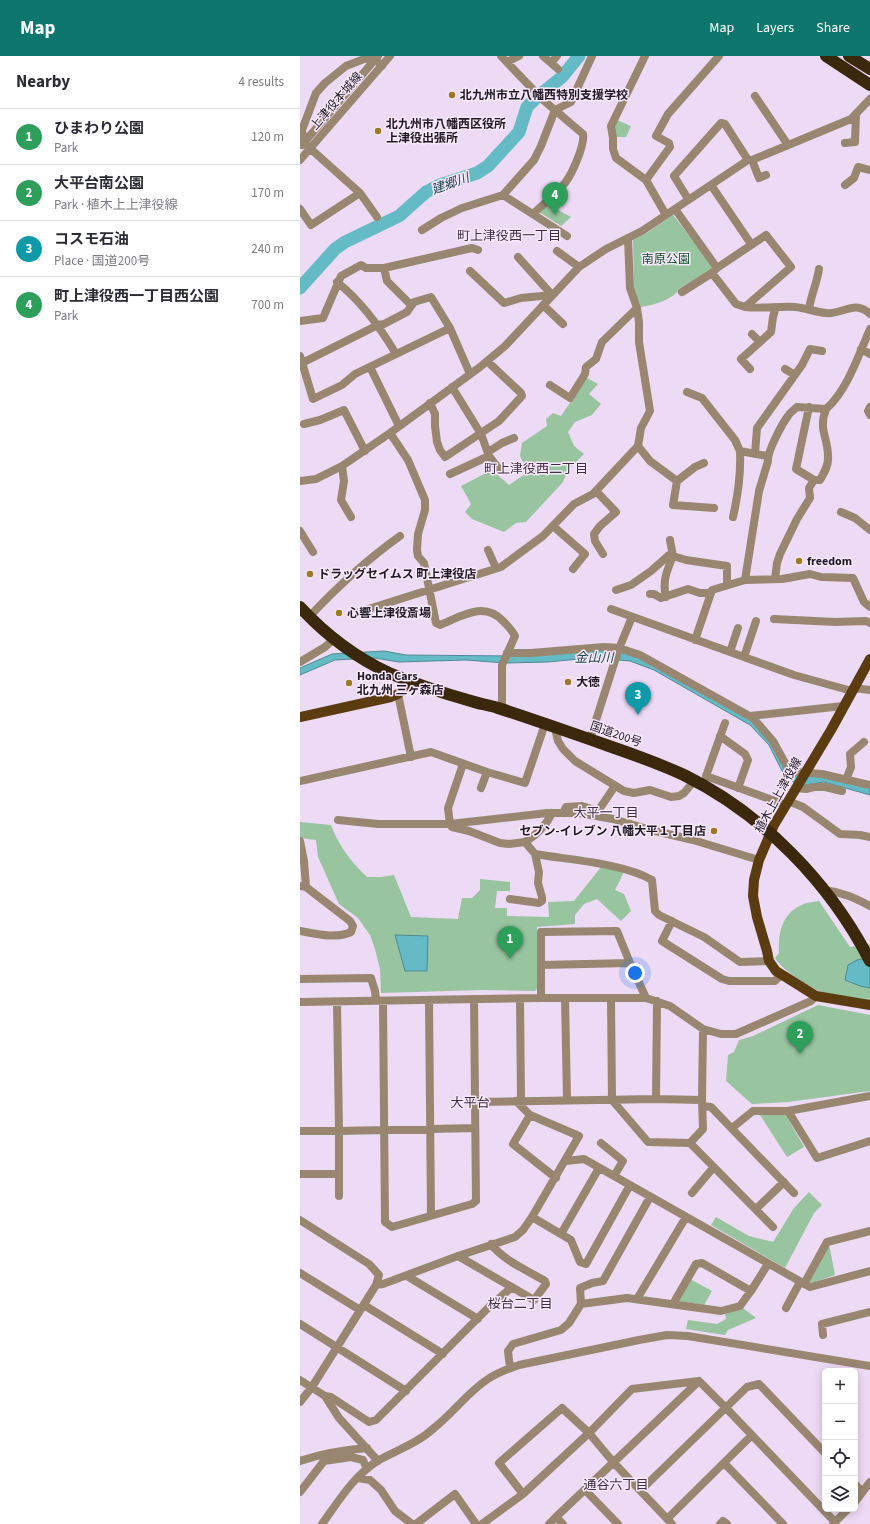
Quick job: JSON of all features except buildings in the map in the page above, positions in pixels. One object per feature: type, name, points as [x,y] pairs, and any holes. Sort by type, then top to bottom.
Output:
[{"type":"highway","points":[[826,56],[870,84]]},
{"type":"highway","points":[[849,56],[870,69]]},
{"type":"highway","name":"国道200号","points":[[300,607],[334,639],[389,673],[469,701],[502,710],[590,739],[701,781],[770,834],[808,870],[842,913],[864,948],[870,961]]},
{"type":"main road","name":"植木上上津役線","points":[[870,659],[774,825],[759,860],[754,880],[754,896],[757,918],[769,961],[776,971],[816,996],[870,1005]]},
{"type":"main road","points":[[300,717],[398,694],[411,681]]},
{"type":"street","name":"上津役本城線","points":[[300,160],[390,56]]},
{"type":"street","points":[[519,56],[504,59],[538,95],[583,134],[584,138],[577,159],[565,183],[533,214]]},
{"type":"street","points":[[543,56],[558,69]]},
{"type":"street","points":[[551,63],[557,56]]},
{"type":"street","points":[[422,230],[441,218],[462,208],[503,195],[534,160],[555,110],[571,102],[592,56]]},
{"type":"street","points":[[645,56],[611,126],[613,149],[616,158],[646,180],[666,215]]},
{"type":"street","points":[[646,180],[670,147],[669,143],[656,136],[668,114],[719,56]]},
{"type":"street","name":"上津役本城線","points":[[302,145],[377,58]]},
{"type":"street","points":[[377,217],[360,192],[302,145],[302,130],[316,93],[325,83],[346,66],[364,59],[377,58],[382,66]]},
{"type":"street","points":[[755,96],[788,145]]},
{"type":"street","points":[[300,481],[316,479],[342,466],[390,433],[487,361],[505,346],[579,267],[606,249],[628,238],[666,215],[688,199],[750,160],[844,123],[856,115],[870,99]]},
{"type":"street","points":[[845,143],[855,142],[856,115]]},
{"type":"street","points":[[688,199],[674,176],[721,123],[725,124],[750,160],[760,178]]},
{"type":"street","points":[[845,185],[854,178],[858,167],[870,170]]},
{"type":"street","points":[[711,185],[751,244]]},
{"type":"street","points":[[300,209],[311,225],[360,192]]},
{"type":"street","points":[[503,195],[567,236]]},
{"type":"street","points":[[675,209],[736,304],[745,307],[759,308],[794,307],[827,314],[840,312],[850,307],[858,308],[870,314]]},
{"type":"street","points":[[682,292],[766,235],[791,267],[745,307]]},
{"type":"street","points":[[359,612],[430,591],[501,567],[543,536],[574,504],[593,494],[638,446],[641,428],[650,411],[639,342],[637,308],[630,288],[628,238]]},
{"type":"street","points":[[300,320],[323,318],[337,282],[341,276],[361,265],[366,268],[384,268],[472,248],[478,250]]},
{"type":"street","points":[[557,251],[579,267]]},
{"type":"street","points":[[518,257],[552,295]]},
{"type":"street","points":[[384,268],[387,282],[411,305]]},
{"type":"street","points":[[809,309],[812,294],[817,283],[819,269]]},
{"type":"street","points":[[470,271],[504,303],[521,298],[552,295]]},
{"type":"street","points":[[337,282],[347,290],[378,324],[396,354]]},
{"type":"street","points":[[450,328],[355,374],[342,385],[313,399],[301,360],[378,324],[384,324],[407,312],[414,302],[431,297],[450,328],[470,374]]},
{"type":"street","points":[[543,305],[563,324]]},
{"type":"street","points":[[750,369],[740,359],[771,332],[776,307]]},
{"type":"street","points":[[550,385],[570,398],[585,374],[586,367],[596,359],[602,342],[637,308]]},
{"type":"street","points":[[809,407],[796,469],[814,480],[820,480],[827,466],[828,456],[822,426],[823,416],[826,409],[841,390],[870,329]]},
{"type":"street","points":[[752,334],[759,342]]},
{"type":"street","points":[[755,454],[757,428],[802,366],[810,349],[822,351]]},
{"type":"street","points":[[861,349],[870,354]]},
{"type":"street","points":[[430,403],[435,414],[437,442],[445,458],[499,421],[522,396],[521,393],[487,361]]},
{"type":"street","points":[[370,367],[398,426]]},
{"type":"street","points":[[785,369],[795,375]]},
{"type":"street","points":[[452,387],[481,434],[488,454],[498,468]]},
{"type":"street","points":[[687,392],[702,398],[735,440],[740,451],[741,464],[733,516]]},
{"type":"street","points":[[745,580],[758,491],[768,461],[767,456],[788,415],[798,407],[826,409]]},
{"type":"street","points":[[870,407],[868,411],[870,415]]},
{"type":"street","points":[[304,424],[320,420],[344,410],[365,451]]},
{"type":"street","points":[[390,433],[408,460],[425,500],[425,510],[418,534],[416,550],[418,556],[424,563],[436,623],[440,625],[479,610],[488,611],[499,617],[512,630],[515,636],[502,665],[502,710]]},
{"type":"street","points":[[450,474],[488,454],[502,443],[514,438]]},
{"type":"street","points":[[638,446],[650,461],[677,481]]},
{"type":"street","points":[[740,451],[767,456]]},
{"type":"street","points":[[704,463],[695,467],[677,481],[670,508],[714,508]]},
{"type":"street","points":[[342,466],[344,481],[341,500],[351,517]]},
{"type":"street","points":[[776,579],[777,563],[780,554],[796,519],[810,498],[810,488],[814,480]]},
{"type":"street","points":[[596,491],[616,512],[600,526],[594,534],[595,541],[603,554]]},
{"type":"street","points":[[841,512],[855,518],[870,530]]},
{"type":"street","points":[[553,526],[585,554],[573,569]]},
{"type":"street","points":[[300,531],[313,552]]},
{"type":"street","points":[[309,617],[334,590],[356,570],[372,556],[400,536]]},
{"type":"street","points":[[666,597],[664,587],[667,569],[673,556],[670,540]]},
{"type":"street","points":[[488,550],[496,568]]},
{"type":"street","points":[[616,590],[631,585],[651,571],[669,555],[686,560],[727,566],[726,585]]},
{"type":"street","points":[[695,640],[712,590],[745,580],[776,579],[810,574],[821,577],[853,578],[864,602],[870,607]]},
{"type":"street","points":[[650,594],[654,594],[661,598],[688,589],[700,593],[711,593]]},
{"type":"street","points":[[611,609],[794,675],[853,689],[870,690]]},
{"type":"street","points":[[590,739],[618,650],[632,617]]},
{"type":"street","points":[[774,619],[870,623]]},
{"type":"street","points":[[744,657],[756,621]]},
{"type":"street","points":[[730,652],[738,628]]},
{"type":"street","points":[[300,662],[325,647],[334,639]]},
{"type":"street","points":[[507,654],[604,647],[640,654],[750,716],[766,731],[789,769],[795,772],[806,789],[825,787],[842,791]]},
{"type":"street","points":[[398,694],[411,757]]},
{"type":"street","points":[[750,716],[844,706]]},
{"type":"street","points":[[550,726],[563,750],[575,761],[614,786],[624,791],[634,793],[650,790],[672,797],[679,796],[701,781],[725,723]]},
{"type":"street","points":[[300,781],[431,752],[487,772],[525,783],[550,726]]},
{"type":"street","points":[[720,736],[745,754],[748,760],[738,788]]},
{"type":"street","points":[[846,780],[851,767],[850,754],[864,742]]},
{"type":"street","points":[[463,764],[448,808],[450,824],[452,827],[469,831],[500,843],[509,844],[525,842],[535,836],[543,828],[548,822],[552,813]]},
{"type":"street","points":[[481,788],[487,772]]},
{"type":"street","points":[[800,781],[822,774],[870,785]]},
{"type":"street","points":[[701,781],[738,788],[804,807],[840,834],[860,834],[870,837]]},
{"type":"street","points":[[563,813],[566,807],[582,806],[598,811],[614,786]]},
{"type":"street","points":[[338,820],[378,824],[450,824],[552,813],[579,813],[613,819],[744,854],[759,860]]},
{"type":"street","points":[[300,841],[303,886],[350,921],[353,926],[352,932],[346,935],[330,936],[300,931]]},
{"type":"street","points":[[510,899],[539,903],[542,901],[538,883],[539,872],[535,854],[525,842]]},
{"type":"street","points":[[535,854],[610,866],[646,877],[652,880],[654,884],[655,911],[659,915],[704,937],[740,962],[769,961]]},
{"type":"street","points":[[824,890],[837,891],[849,895],[870,906]]},
{"type":"street","points":[[672,921],[662,941],[722,979],[775,981],[781,975]]},
{"type":"street","points":[[541,998],[541,932],[617,931],[646,998]]},
{"type":"street","points":[[542,965],[630,963]]},
{"type":"street","points":[[300,979],[371,978],[380,1001],[385,1222],[392,1227],[472,1204],[476,1201],[474,999]]},
{"type":"street","points":[[300,1002],[541,998],[646,998],[670,1006],[703,1028],[721,1034],[736,1034],[811,1001],[816,996]]},
{"type":"street","points":[[565,998],[567,1100]]},
{"type":"street","points":[[611,998],[612,1100],[648,1142],[690,1143],[713,1168],[774,1227]]},
{"type":"street","points":[[376,1285],[407,1276],[491,1244],[515,1237],[523,1230],[532,1217],[566,1161],[579,1136],[530,1115],[518,1101],[520,999]]},
{"type":"street","points":[[429,1000],[431,1215]]},
{"type":"street","points":[[656,1099],[657,1001]]},
{"type":"street","points":[[337,1002],[339,1196]]},
{"type":"street","points":[[690,1143],[703,1129],[703,1028]]},
{"type":"street","points":[[476,1102],[656,1099],[702,1103],[711,1107],[794,1193]]},
{"type":"street","points":[[732,1128],[753,1111],[788,1111],[869,1099]]},
{"type":"street","points":[[788,1111],[817,1158],[870,1141]]},
{"type":"street","points":[[530,1115],[514,1144],[556,1178]]},
{"type":"street","points":[[300,1131],[430,1130],[475,1128]]},
{"type":"street","points":[[601,1143],[623,1161],[614,1176]]},
{"type":"street","points":[[566,1161],[584,1159],[810,1287],[870,1271]]},
{"type":"street","points":[[561,1234],[600,1168]]},
{"type":"street","points":[[692,1193],[713,1168]]},
{"type":"street","points":[[300,1174],[339,1174]]},
{"type":"street","points":[[756,1209],[784,1182]]},
{"type":"street","points":[[532,1217],[571,1240],[580,1262],[586,1264],[630,1186]]},
{"type":"street","points":[[510,1368],[508,1351],[513,1344],[561,1330],[569,1323],[581,1304],[580,1288],[592,1282],[603,1281],[650,1197]]},
{"type":"street","points":[[637,1299],[686,1217]]},
{"type":"street","points":[[300,1220],[369,1264],[379,1275],[376,1285],[338,1347],[312,1387],[300,1402]]},
{"type":"street","points":[[786,1308],[828,1242],[870,1231]]},
{"type":"street","points":[[458,1256],[534,1300],[546,1284],[545,1281],[510,1260],[491,1244]]},
{"type":"street","points":[[673,1304],[696,1264],[702,1263],[751,1291]]},
{"type":"street","points":[[581,1304],[627,1298],[721,1311],[740,1306],[768,1264]]},
{"type":"street","points":[[300,1273],[443,1354]]},
{"type":"street","points":[[407,1276],[478,1319]]},
{"type":"street","points":[[300,1380],[369,1422],[376,1420],[489,1307],[512,1288]]},
{"type":"street","points":[[823,1335],[822,1324],[870,1312]]},
{"type":"street","points":[[300,1324],[406,1391]]},
{"type":"street","points":[[322,1524],[358,1478],[367,1469],[378,1461],[415,1442],[433,1429],[487,1380],[510,1368],[667,1335],[688,1336],[870,1366]]},
{"type":"street","points":[[699,1381],[752,1435],[834,1523],[845,1512]]},
{"type":"street","points":[[482,1524],[523,1494],[589,1433],[632,1389],[699,1381]]},
{"type":"street","points":[[549,1524],[699,1381]]},
{"type":"street","points":[[641,1490],[747,1387],[759,1384],[822,1450]]},
{"type":"street","points":[[325,1396],[339,1418],[378,1461]]},
{"type":"street","points":[[523,1494],[499,1463],[562,1408],[589,1433],[614,1463],[670,1521],[752,1435]]},
{"type":"street","points":[[300,1461],[337,1450],[367,1448]]},
{"type":"street","points":[[300,1492],[324,1461],[351,1457],[364,1460],[367,1469]]},
{"type":"street","points":[[724,1464],[783,1524]]},
{"type":"street","points":[[358,1478],[370,1480],[381,1490],[395,1511],[412,1524]]},
{"type":"street","points":[[858,1498],[870,1482]]},
{"type":"street","points":[[858,1487],[862,1492]]},
{"type":"street","points":[[585,1490],[618,1524]]},
{"type":"street","points":[[416,1524],[455,1494],[476,1524]]},
{"type":"street","points":[[556,1518],[563,1524]]},
{"type":"street","points":[[720,1524],[723,1521],[727,1524]]},
{"type":"green space","points":[[617,120],[631,126],[626,137],[616,137],[613,127]]},
{"type":"green space","points":[[547,204],[571,217],[561,226],[539,212]]},
{"type":"green space","name":"南原公園","points":[[673,215],[713,266],[711,270],[680,288],[668,299],[652,305],[641,307],[634,289],[633,240],[647,233]]},
{"type":"green space","points":[[587,378],[598,384],[589,394],[601,404],[592,415],[575,422],[568,432],[574,446],[584,454],[568,470],[563,482],[526,522],[516,523],[504,532],[472,519],[465,512],[471,504],[461,486],[492,470],[509,485],[528,472],[520,456],[522,443],[547,426],[546,419],[553,413],[561,416]]},
{"type":"green space","points":[[300,822],[331,825],[346,853],[367,877],[394,875],[411,917],[458,919],[462,898],[472,898],[480,890],[480,879],[510,882],[510,891],[497,891],[495,908],[507,908],[507,916],[549,917],[548,902],[574,901],[601,867],[624,872],[615,890],[624,894],[631,911],[621,921],[597,899],[584,904],[575,915],[575,924],[537,927],[537,989],[535,991],[482,990],[381,993],[380,969],[370,935],[358,918],[339,904],[318,857],[316,840],[300,838]]},
{"type":"green space","points":[[819,901],[850,947],[870,944],[870,1002],[826,994],[806,984],[791,974],[775,958],[779,953],[779,938],[786,918],[791,912],[806,903]]},
{"type":"green space","points":[[818,1005],[870,1015],[870,1091],[788,1102],[752,1104],[726,1081],[728,1055],[734,1052],[739,1040],[753,1036]]},
{"type":"green space","points":[[760,1115],[786,1115],[804,1147],[787,1157]]},
{"type":"green space","points":[[809,1192],[822,1205],[814,1213],[785,1268],[711,1225],[716,1217],[749,1236],[773,1242],[794,1208]]},
{"type":"green space","points":[[829,1244],[835,1275],[812,1283],[809,1281]]},
{"type":"green space","points":[[690,1279],[712,1291],[704,1305],[678,1301]]},
{"type":"green space","points":[[743,1308],[756,1318],[728,1330],[725,1335],[686,1329],[688,1320],[717,1324],[726,1319],[725,1314]]},
{"type":"water","name":"金山川","points":[[614,650],[639,658],[751,720],[766,734],[783,765],[870,788],[870,795],[824,782],[806,785],[793,782],[782,771],[769,745],[750,725],[654,670],[630,661],[618,660],[612,657],[548,662],[505,663],[466,660],[399,662],[375,658],[335,660],[300,675],[300,668],[332,654],[384,651],[406,655],[510,656]]},
{"type":"water","points":[[395,935],[428,936],[427,971],[405,971]]},
{"type":"water","points":[[870,957],[870,988],[845,980],[848,965],[857,960]]},
{"type":"waterway","name":"建郷川","points":[[300,288],[335,249],[345,242],[399,216],[426,192],[440,185],[477,173],[488,166],[519,132],[527,107],[562,77],[579,56]]},
{"type":"place","name":"北九州市立八幡西特別支援学校","points":[[452,95]]},
{"type":"place","name":"北九州市八幡西区役所 上津役出張所","points":[[378,131]]},
{"type":"place","name":"町上津役西一丁目西公園","points":[[555,215]]},
{"type":"place","name":"freedom","points":[[799,561]]},
{"type":"place","name":"ドラッグセイムス 町上津役店","points":[[310,574]]},
{"type":"place","name":"心響上津役斎場","points":[[339,613]]},
{"type":"place","name":"大徳","points":[[568,682]]},
{"type":"place","name":"Honda Cars 北九州 三ヶ森店","points":[[349,683]]},
{"type":"place","name":"コスモ石油","points":[[638,715]]},
{"type":"place","name":"セブン-イレブン 八幡大平１丁目店","points":[[714,831]]},
{"type":"place","name":"ひまわり公園","points":[[510,959]]},
{"type":"place","name":"大平台南公園","points":[[800,1054]]},
{"type":"district","name":"町上津役西一丁目","points":[[509,235]]},
{"type":"district","name":"町上津役西二丁目","points":[[536,468]]},
{"type":"district","name":"大平一丁目","points":[[606,812]]},
{"type":"district","name":"大平台","points":[[470,1102]]},
{"type":"district","name":"桜台二丁目","points":[[520,1303]]},
{"type":"district","name":"通谷六丁目","points":[[616,1484]]}]
